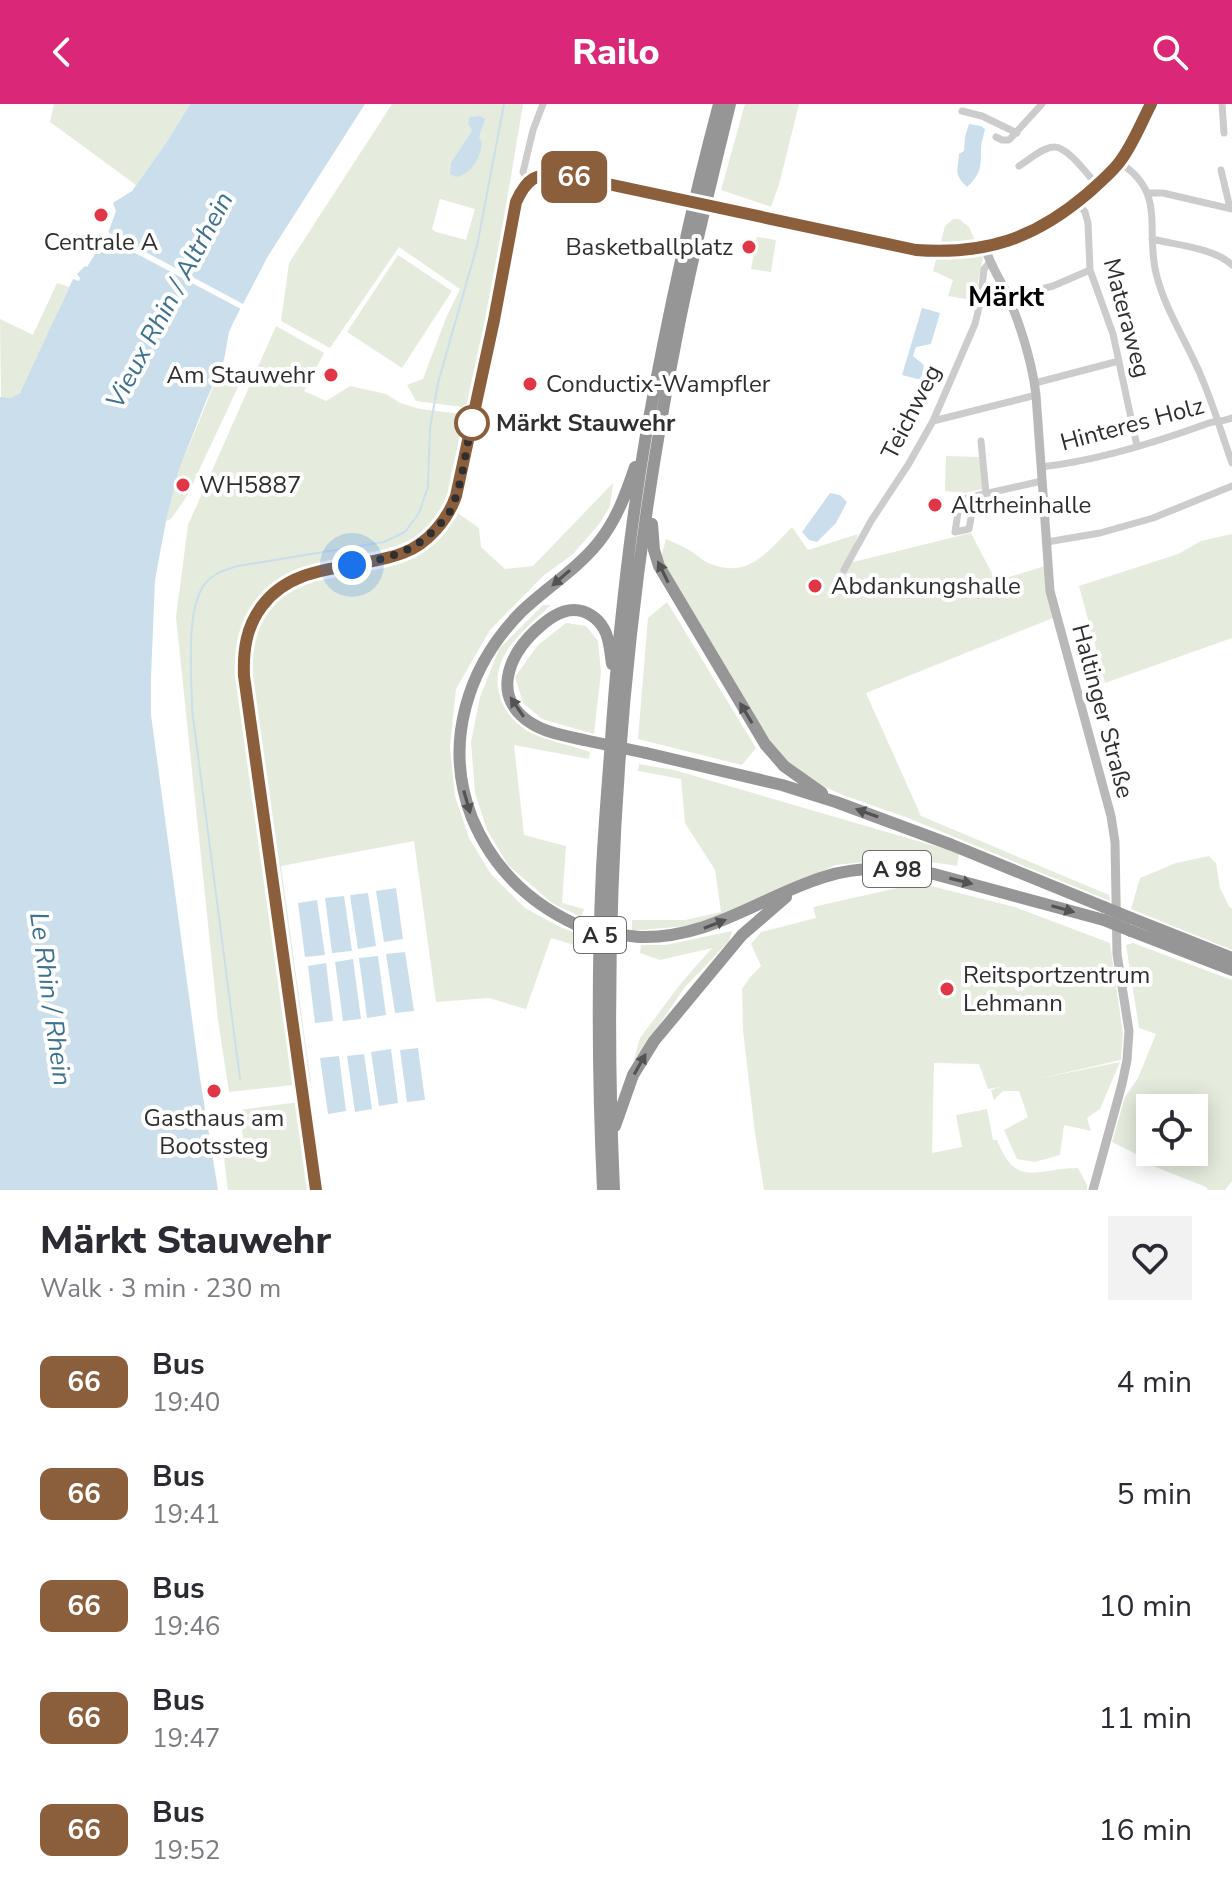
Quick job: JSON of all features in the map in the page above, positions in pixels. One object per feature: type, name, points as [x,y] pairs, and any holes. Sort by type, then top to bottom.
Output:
[{"type":"highway","name":"A 5","points":[[603,1190],[599,946],[615,681],[627,566],[646,437],[682,256],[719,104]]},
{"type":"highway","name":"A 5","points":[[614,1190],[611,949],[617,802],[631,639],[673,357],[730,104]]},
{"type":"highway","points":[[646,437],[626,496],[597,544],[523,610],[488,652],[469,693],[461,732],[463,789],[469,809],[487,848],[527,895],[575,924],[605,933],[666,937],[707,927],[803,884]]},
{"type":"highway","points":[[652,485],[654,550],[670,585],[774,756],[794,775],[836,802]]},
{"type":"highway","points":[[615,681],[605,631],[598,620],[574,610],[552,617],[529,637],[514,657],[507,690],[518,711],[533,725],[584,740],[782,785],[836,802]]},
{"type":"highway","name":"A 98","points":[[836,802],[952,845],[1104,914],[1232,958]]},
{"type":"highway","name":"A 98","points":[[803,884],[849,871],[880,868],[910,870],[1104,914]]},
{"type":"highway","points":[[611,1136],[627,1089],[643,1057],[664,1027],[720,960],[763,915],[803,884]]},
{"type":"highway","name":"A 98","points":[[1131,924],[1232,970]]},
{"type":"street","points":[[533,178],[523,172],[543,104]]},
{"type":"street","points":[[996,137],[1009,140],[1042,104]]},
{"type":"street","points":[[316,1190],[244,676],[245,646],[248,632],[260,609],[275,591],[291,581],[321,571],[405,552],[431,534],[451,511],[516,202],[522,188],[533,178],[561,174],[916,250],[985,247],[1041,227],[1097,185],[1119,162],[1151,104]]},
{"type":"street","points":[[1222,104],[1224,133]]},
{"type":"street","points":[[962,111],[982,116],[1017,133]]},
{"type":"street","points":[[1019,166],[1056,146],[1065,151],[1097,185]]},
{"type":"street","points":[[1119,162],[1133,171],[1149,193],[1155,270],[1160,289],[1204,381],[1232,463]]},
{"type":"street","points":[[1149,193],[1163,193],[1231,208],[1221,170]]},
{"type":"street","name":"Materaweg","points":[[1077,202],[1085,212],[1088,223],[1090,270],[1113,334],[1137,446]]},
{"type":"street","points":[[1152,239],[1214,254],[1232,265]]},
{"type":"street","name":"Haltinger Straße","points":[[985,247],[1009,297],[1029,351],[1035,383],[1050,591],[1111,816],[1115,842],[1117,954],[1129,1031],[1122,1084],[1093,1190]]},
{"type":"street","name":"Teichweg","points":[[844,570],[933,421],[975,324],[984,269],[990,262]]},
{"type":"street","points":[[1009,297],[1053,286],[1090,270]]},
{"type":"street","points":[[1035,383],[1119,361]]},
{"type":"street","points":[[933,421],[1036,395]]},
{"type":"street","name":"Hinteres Holz","points":[[1041,467],[1066,464],[1137,446],[1232,418]]},
{"type":"street","points":[[981,441],[986,493]]},
{"type":"street","points":[[975,496],[969,529],[955,532],[960,500],[986,493],[1042,481]]},
{"type":"street","points":[[1047,542],[1100,533],[1153,518],[1232,486]]},
{"type":"green space","points":[[54,104],[190,104],[136,185],[50,122]]},
{"type":"green space","points":[[392,104],[523,104],[475,392],[472,400],[462,407],[416,401],[407,385],[423,379],[460,289],[399,247],[330,348],[281,321],[289,263]],"holes":[[[440,199],[475,209],[466,240],[432,229]]]},
{"type":"green space","points":[[745,104],[799,104],[771,207],[721,190]]},
{"type":"green space","points":[[953,219],[959,219],[969,227],[983,258],[978,301],[948,296],[953,280],[933,271],[945,226]]},
{"type":"green space","points":[[757,237],[776,240],[771,272],[751,269],[754,253],[743,251],[745,241],[755,243]]},
{"type":"green space","points":[[398,255],[452,291],[402,368],[347,332]]},
{"type":"green space","points":[[57,283],[69,287],[25,385],[16,396],[1,398],[0,319],[33,335]]},
{"type":"green space","points":[[276,326],[324,353],[304,391],[326,401],[350,386],[386,394],[400,403],[420,409],[470,415],[464,446],[473,448],[459,514],[479,528],[481,547],[505,569],[533,566],[613,483],[610,506],[600,523],[573,554],[543,576],[490,630],[456,689],[450,747],[455,796],[469,838],[491,874],[525,908],[582,936],[581,947],[551,938],[526,1009],[489,998],[436,1002],[414,841],[281,866],[311,1083],[229,1092],[218,1020],[176,617],[188,525]]},
{"type":"green space","points":[[223,363],[245,372],[187,496],[171,519],[166,521],[179,470]]},
{"type":"green space","points":[[946,456],[979,457],[983,489],[965,493],[945,491]]},
{"type":"green space","points":[[792,527],[808,550],[858,534],[849,563],[971,533],[996,581],[1045,566],[1053,618],[866,693],[921,816],[1109,895],[1110,901],[811,781],[778,754],[661,558],[666,539],[708,563],[738,568],[758,560]]},
{"type":"green space","points":[[1232,534],[1232,638],[1105,683],[1079,586],[1178,554],[1201,541]]},
{"type":"green space","points":[[667,602],[756,748],[742,765],[638,739],[648,618]]},
{"type":"green space","points":[[543,605],[551,605],[523,631],[502,660],[498,671],[499,693],[509,713],[526,730],[590,752],[589,759],[514,745],[524,835],[566,846],[562,903],[584,909],[581,917],[552,903],[508,865],[487,830],[475,793],[471,742],[480,697],[499,649]]},
{"type":"green space","points":[[566,623],[586,626],[598,641],[601,672],[594,734],[542,719],[523,703],[515,677],[538,645]]},
{"type":"green space","points":[[639,764],[674,770],[959,853],[957,866],[905,858],[835,865],[750,909],[686,926],[632,931],[632,920],[685,920],[721,912],[715,870],[685,823],[681,779],[638,771]]},
{"type":"green space","points":[[1209,856],[1216,863],[1220,888],[1232,908],[1232,950],[1131,909],[1140,878],[1176,863]]},
{"type":"green space","name":"Reitsportzentrum Lehmann","points":[[919,883],[1015,907],[1110,943],[1123,1034],[1121,1060],[1037,1079],[1120,1062],[1100,1109],[1087,1118],[1091,1131],[1064,1125],[1060,1155],[1035,1162],[1017,1159],[1004,1130],[1028,1117],[1019,1091],[1003,1091],[994,1100],[991,1090],[1000,1087],[988,1089],[979,1064],[934,1063],[932,1153],[962,1147],[956,1115],[987,1109],[993,1140],[997,1140],[1012,1165],[1029,1173],[1078,1168],[1087,1190],[764,1190],[743,1031],[742,989],[761,966],[751,944],[761,932],[816,918],[813,907]]},
{"type":"green space","points":[[732,931],[729,941],[685,987],[633,1063],[640,1038],[712,948],[660,960],[640,953],[641,945],[665,945]]},
{"type":"green space","points":[[1133,943],[1232,980],[1232,1181],[1225,1190],[1208,1190],[1153,1166],[1208,1166],[1208,1094],[1136,1094],[1136,1154],[1112,1142],[1125,1097],[1138,1078],[1156,1034],[1139,1028],[1126,945]]},
{"type":"green space","points":[[299,1102],[312,1190],[228,1190],[222,1142],[243,1139],[240,1110]]},
{"type":"water","points":[[190,104],[365,104],[268,256],[229,332],[224,360],[179,470],[155,580],[151,715],[218,1190],[0,1190],[0,397],[11,398],[20,393],[73,279],[79,281],[77,274],[87,267],[108,233],[116,211],[113,203],[132,191]]},
{"type":"water","points":[[470,117],[485,119],[479,137],[482,143],[479,154],[471,169],[456,177],[450,174],[451,163],[472,131],[468,123]]},
{"type":"water","points":[[969,124],[985,129],[979,170],[967,187],[960,179],[957,168]]},
{"type":"water","points":[[922,308],[940,313],[931,344],[916,347],[913,356],[924,365],[921,380],[902,375]]},
{"type":"water","points":[[830,493],[840,495],[847,502],[836,523],[817,542],[809,540],[802,532]]},
{"type":"water","points":[[396,888],[403,939],[384,942],[376,891]]},
{"type":"water","points":[[368,893],[376,946],[358,949],[350,895]]},
{"type":"water","points":[[344,896],[352,951],[332,953],[325,898]]},
{"type":"water","points":[[317,900],[325,955],[305,957],[298,903]]},
{"type":"water","points":[[405,952],[414,1011],[395,1013],[386,954]]},
{"type":"water","points":[[378,956],[386,1015],[367,1018],[359,958]]},
{"type":"water","points":[[353,959],[361,1019],[343,1021],[335,962]]},
{"type":"water","points":[[326,963],[333,1021],[315,1023],[308,966]]},
{"type":"water","points":[[418,1048],[425,1100],[407,1102],[400,1050]]},
{"type":"water","points":[[391,1049],[398,1103],[379,1106],[371,1052]]},
{"type":"water","points":[[364,1054],[372,1109],[355,1112],[347,1056]]},
{"type":"water","points":[[339,1056],[346,1111],[328,1114],[320,1058]]},
{"type":"pier","points":[[106,231],[245,305],[243,310],[103,236]]},
{"type":"waterway","points":[[240,1079],[192,709],[191,644],[195,609],[205,584],[220,572],[238,566],[384,542],[405,532],[419,513],[428,487],[430,428],[438,383],[477,246],[504,104]]},
{"type":"bus line","name":"66","points":[[316,1190],[244,676],[243,660],[248,632],[268,598],[291,581],[405,552],[431,534],[451,511],[494,320],[516,202],[522,188],[537,176],[561,174],[841,236],[916,250],[961,251],[1026,234],[1053,220],[1077,202],[1119,162],[1151,104]]},
{"type":"place","name":"Centrale A","points":[[101,215]]},
{"type":"place","name":"Basketballplatz","points":[[749,247]]},
{"type":"place","name":"Am Stauwehr","points":[[331,375]]},
{"type":"place","name":"Conductix-Wampfler","points":[[530,384]]},
{"type":"place","name":"Märkt Stauwehr","points":[[472,423]]},
{"type":"place","name":"WH5887","points":[[183,485]]},
{"type":"place","name":"Altrheinhalle","points":[[935,505]]},
{"type":"place","name":"Abdankungshalle","points":[[815,586]]},
{"type":"place","name":"Reitsportzentrum Lehmann","points":[[947,989]]},
{"type":"place","name":"Gasthaus am Bootssteg","points":[[214,1091]]},
{"type":"district","name":"Märkt","points":[[1006,296]]},
{"type":"route","points":[[352,565],[405,552],[418,545],[441,523],[451,511],[456,496],[472,423]]},
{"type":"water label","name":"Vieux Rhin / Altrhein","points":[[169,300]]},
{"type":"water label","name":"Le Rhin / Rhein","points":[[51,999]]}]
